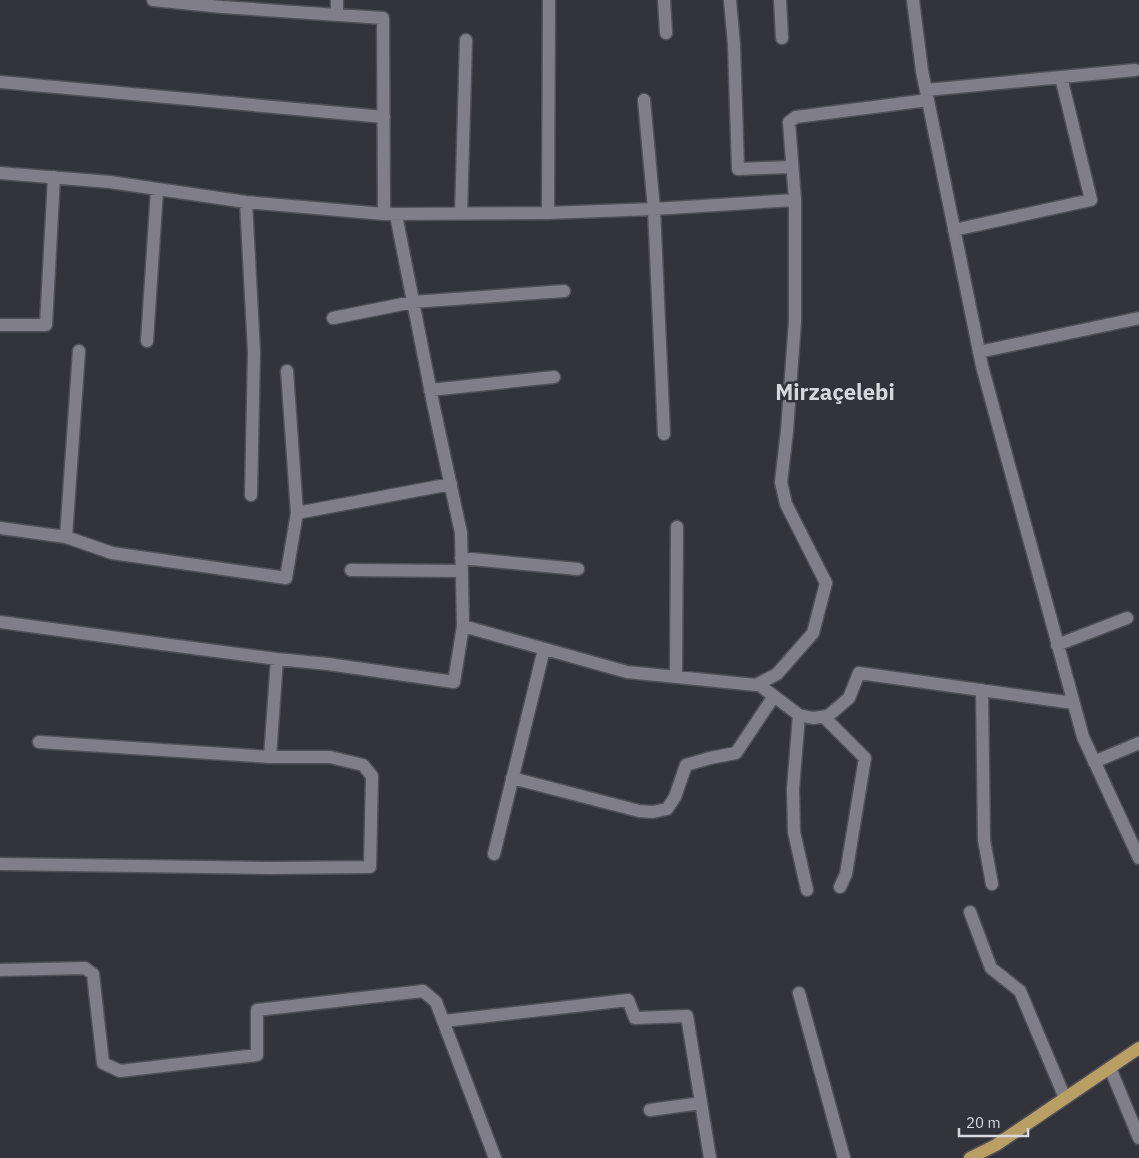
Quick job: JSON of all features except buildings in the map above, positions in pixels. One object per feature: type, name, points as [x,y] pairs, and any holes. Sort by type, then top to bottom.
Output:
[{"type":"main road","points":[[970,1158],[986,1154],[1139,1048]]},
{"type":"street","points":[[0,622],[454,682],[463,626],[461,533],[413,302],[390,214],[384,117],[383,18],[153,0]]},
{"type":"street","points":[[337,0],[337,14]]},
{"type":"street","points":[[548,213],[549,0]]},
{"type":"street","points":[[664,0],[666,33]]},
{"type":"street","points":[[730,0],[734,45],[738,169],[792,167]]},
{"type":"street","points":[[780,0],[782,38]]},
{"type":"street","points":[[913,0],[927,95],[979,352],[1083,737],[1139,858]]},
{"type":"street","points":[[461,214],[466,40]]},
{"type":"street","points":[[463,626],[627,672],[756,685],[778,674],[813,633],[826,583],[786,504],[781,482],[787,431],[795,321],[795,200],[789,122],[796,117],[927,95],[1061,77],[1135,70]]},
{"type":"street","points":[[954,230],[1091,200],[1061,77]]},
{"type":"street","points":[[0,82],[384,117]]},
{"type":"street","points":[[644,100],[654,209],[664,434]]},
{"type":"street","points":[[0,173],[110,182],[246,202],[390,214],[548,213],[654,209],[795,200]]},
{"type":"street","points":[[0,325],[46,325],[54,177]]},
{"type":"street","points":[[147,340],[157,190]]},
{"type":"street","points":[[246,202],[254,352],[250,495]]},
{"type":"street","points":[[333,318],[413,302],[564,291]]},
{"type":"street","points":[[979,352],[1139,318]]},
{"type":"street","points":[[66,537],[79,351]]},
{"type":"street","points":[[0,528],[66,537],[112,553],[286,578],[297,513],[287,371]]},
{"type":"street","points":[[430,390],[554,377]]},
{"type":"street","points":[[297,513],[450,484]]},
{"type":"street","points":[[676,677],[677,527]]},
{"type":"street","points":[[351,570],[461,565],[578,568]]},
{"type":"street","points":[[1058,645],[1127,618]]},
{"type":"street","points":[[494,854],[544,649]]},
{"type":"street","points":[[270,757],[277,659]]},
{"type":"street","points":[[758,684],[799,715],[813,718],[828,716],[849,698],[859,673],[1073,703]]},
{"type":"street","points":[[982,690],[984,840],[992,884]]},
{"type":"street","points":[[512,778],[639,811],[653,812],[667,809],[675,796],[686,765],[736,753],[774,696]]},
{"type":"street","points":[[799,715],[793,789],[794,832],[807,890]]},
{"type":"street","points":[[824,717],[865,758],[846,874],[840,887]]},
{"type":"street","points":[[0,864],[268,868],[370,867],[372,776],[363,765],[330,758],[270,757],[39,742]]},
{"type":"street","points":[[1094,762],[1139,742]]},
{"type":"street","points":[[970,912],[991,968],[1020,991],[1065,1098]]},
{"type":"street","points":[[0,970],[85,968],[94,974],[103,1063],[120,1071],[257,1055],[257,1010],[423,991],[436,1002],[495,1158]]},
{"type":"street","points":[[799,993],[844,1158]]},
{"type":"street","points":[[444,1021],[628,1000],[635,1018],[687,1016],[710,1158]]},
{"type":"street","points":[[1110,1068],[1139,1138]]},
{"type":"street","points":[[650,1110],[701,1103]]},
{"type":"district","name":"Mirzaçelebi","points":[[835,391]]}]
